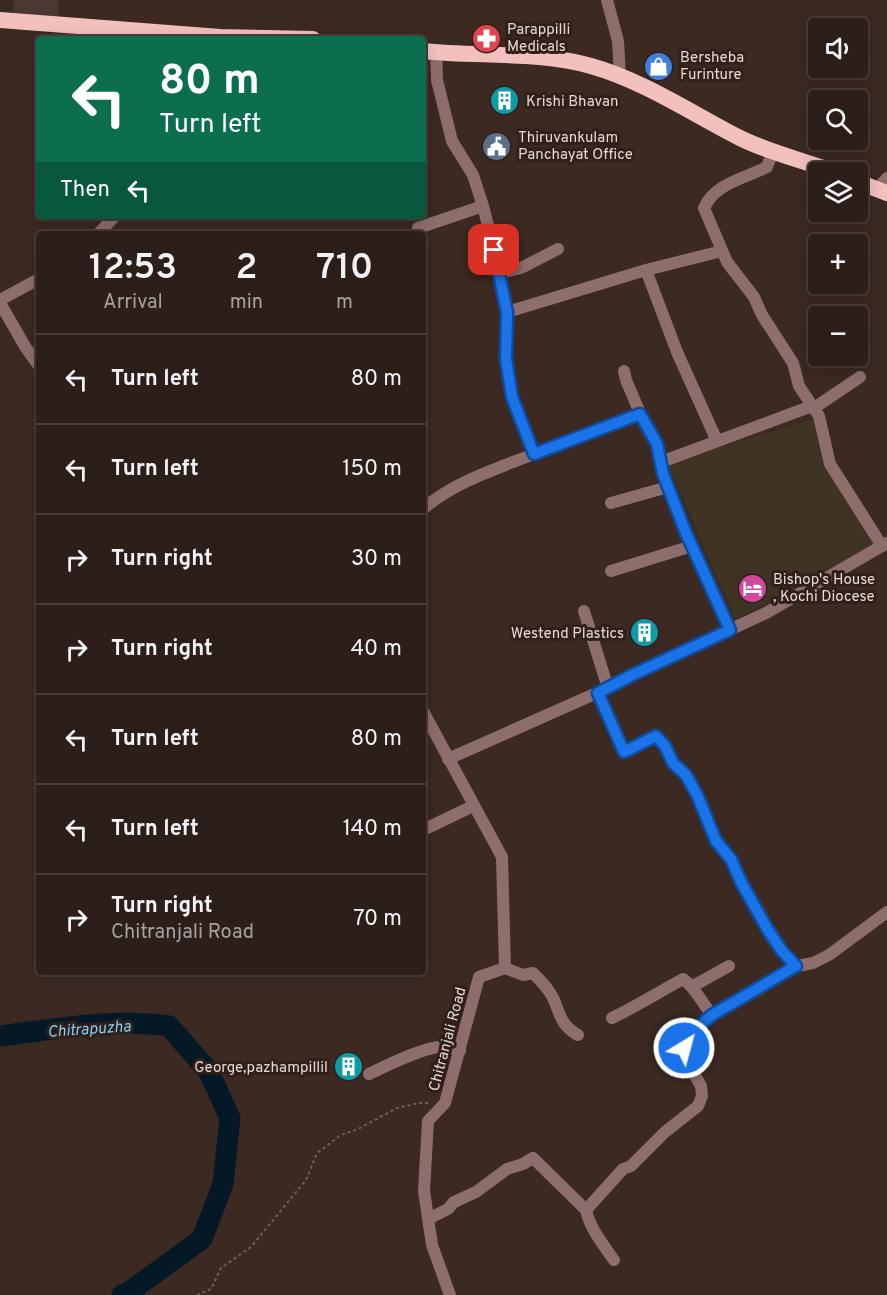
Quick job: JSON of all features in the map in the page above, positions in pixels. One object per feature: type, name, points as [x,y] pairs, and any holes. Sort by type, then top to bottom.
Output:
[{"type":"highway","points":[[0,20],[124,35],[172,36]]},
{"type":"highway","points":[[430,52],[572,61],[620,76],[739,137],[774,152],[808,162]]},
{"type":"highway","points":[[868,184],[883,187]]},
{"type":"street","points":[[607,0],[618,41],[620,76]]},
{"type":"street","points":[[430,52],[452,141],[472,175],[483,206],[507,312],[506,359],[512,397],[534,454]]},
{"type":"street","points":[[448,759],[603,691],[632,675],[766,613],[884,544],[830,464],[819,416],[799,386],[793,363],[762,315],[754,297],[726,262],[704,208],[707,200],[727,183],[766,167],[774,152]]},
{"type":"street","points":[[418,228],[483,206]]},
{"type":"street","points":[[101,231],[112,219]]},
{"type":"street","points":[[500,273],[521,268],[558,249]]},
{"type":"street","points":[[507,312],[646,270],[722,251]]},
{"type":"street","points":[[646,270],[673,342],[717,441]]},
{"type":"street","points":[[35,281],[0,302],[36,362]]},
{"type":"street","points":[[624,371],[640,414],[657,444],[668,487],[692,546],[730,630]]},
{"type":"street","points":[[661,462],[813,407],[860,377]]},
{"type":"street","points":[[426,506],[439,495],[487,472],[640,414]]},
{"type":"street","points":[[611,503],[668,487]]},
{"type":"street","points":[[610,571],[692,546]]},
{"type":"street","points":[[584,611],[603,691],[624,752],[656,736],[665,746],[673,763],[686,775],[698,797],[716,841],[731,859],[768,930],[782,951],[796,966]]},
{"type":"street","points":[[428,730],[448,759],[502,857],[505,968],[523,975],[533,974],[554,998],[559,1017],[569,1030],[578,1035]]},
{"type":"street","points":[[426,829],[473,806]]},
{"type":"street","points":[[586,1210],[623,1169],[631,1166],[665,1132],[698,1106],[702,1096],[701,1086],[686,1058],[684,1048],[689,1035],[712,1015],[796,966],[813,963],[829,955],[887,912]]},
{"type":"street","points":[[693,986],[729,966]]},
{"type":"street","name":"Chitranjali Road","points":[[450,1295],[432,1245],[424,1191],[428,1121],[445,1103],[479,977],[505,968]]},
{"type":"street","points":[[612,1018],[638,1006],[683,979],[693,986],[697,996],[712,1015]]},
{"type":"street","points":[[369,1074],[423,1051],[444,1046],[460,1051]]},
{"type":"street","points":[[428,1219],[448,1209],[454,1202],[476,1192],[507,1169],[533,1158],[586,1210],[591,1226],[614,1260]]},
{"type":"path","points":[[197,1295],[211,1288],[221,1268],[251,1247],[306,1180],[317,1153],[341,1135],[358,1129],[397,1108],[419,1103],[445,1103]]},
{"type":"shaded area","points":[[13,0],[59,0],[58,22],[14,21]]},
{"type":"shaded area","points":[[817,418],[825,460],[876,544],[736,620],[667,463]]},
{"type":"waterway","name":"Chitrapuzha","points":[[0,1036],[106,1024],[169,1026],[209,1072],[230,1118],[223,1184],[202,1239],[122,1295]]},
{"type":"place","name":"Parappilli Medicals","points":[[486,38]]},
{"type":"place","name":"Bersheba Furinture","points":[[659,66]]},
{"type":"place","name":"Krishi Bhavan","points":[[505,101]]},
{"type":"place","name":"Thiruvankulam Panchayat Office","points":[[497,146]]},
{"type":"place","name":"Bishop's House , Kochi Diocese","points":[[752,588]]},
{"type":"place","name":"Westend Plastics","points":[[645,633]]},
{"type":"place","name":"George,pazhampillil","points":[[349,1067]]},
{"type":"route","points":[[494,250],[507,312],[506,359],[512,397],[534,454],[640,414],[657,444],[663,474],[686,533],[730,630],[598,693],[624,752],[656,736],[665,746],[673,763],[686,775],[698,797],[716,841],[731,859],[759,917],[782,951],[796,966],[712,1015],[689,1035],[684,1048]]}]
